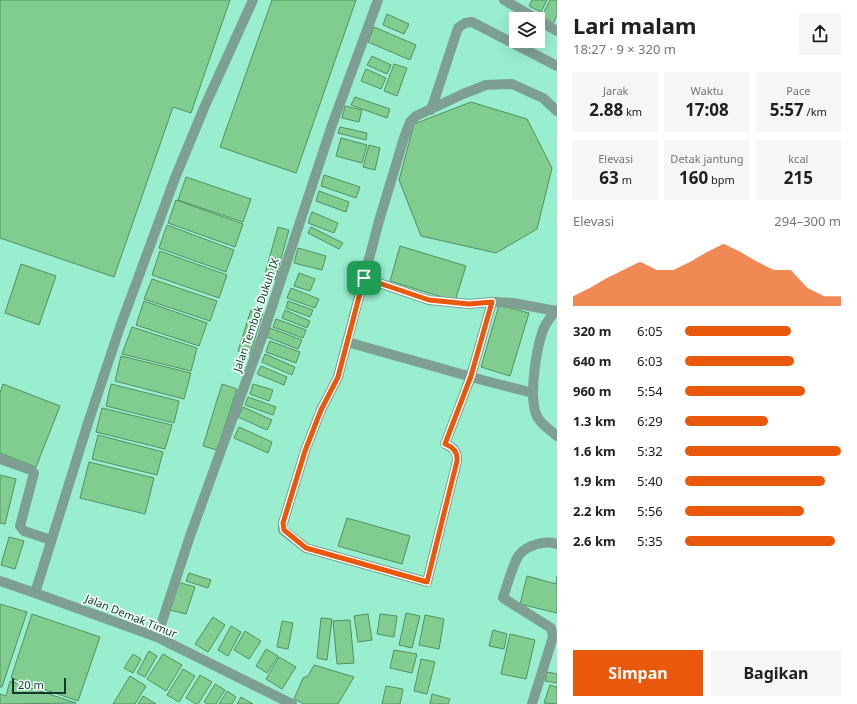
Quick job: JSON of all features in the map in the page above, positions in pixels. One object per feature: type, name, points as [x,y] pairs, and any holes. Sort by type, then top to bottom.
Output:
[{"type":"street","points":[[35,592],[120,327],[174,178],[204,108],[254,0]]},
{"type":"street","name":"Jalan Tembok Dukuh IX","points":[[157,638],[190,536],[261,340],[332,125],[378,0]]},
{"type":"street","points":[[504,0],[525,12]]},
{"type":"street","points":[[431,110],[458,28],[465,23],[472,22],[557,66]]},
{"type":"street","points":[[545,24],[557,31]]},
{"type":"street","points":[[492,302],[471,376],[445,444],[457,453],[457,461],[427,582],[306,548],[284,530],[283,523],[305,451],[321,410],[338,377],[384,206],[410,122],[416,116],[486,85],[512,84],[543,98],[557,111]]},
{"type":"street","points":[[364,278],[429,300],[469,304],[492,302],[519,304],[556,310],[542,332],[532,388],[536,414],[542,423],[557,436]]},
{"type":"street","points":[[347,342],[533,393]]},
{"type":"street","points":[[0,459],[28,469],[34,473],[20,526],[24,531],[51,540]]},
{"type":"street","points":[[532,704],[553,637],[551,628],[504,598],[508,581],[519,555],[531,546],[549,541],[557,544]]},
{"type":"street","name":"Jalan Demak Timur","points":[[0,581],[35,592],[157,638],[292,704]]},
{"type":"building","points":[[0,0],[230,0],[191,113],[173,107],[114,277],[0,238]]},
{"type":"building","points":[[272,0],[356,0],[296,173],[220,147]]},
{"type":"building","points":[[532,0],[547,0],[541,12],[529,6]]},
{"type":"building","points":[[550,0],[557,0],[557,15],[552,26],[545,22],[544,12]]},
{"type":"building","points":[[387,14],[409,24],[404,34],[383,25]]},
{"type":"building","points":[[374,27],[416,45],[410,60],[368,42]]},
{"type":"building","points":[[372,56],[391,65],[387,74],[367,65]]},
{"type":"building","points":[[394,64],[407,68],[397,96],[384,91]]},
{"type":"building","points":[[366,69],[386,78],[381,89],[361,81]]},
{"type":"building","points":[[355,97],[390,109],[387,118],[351,105]]},
{"type":"building","points":[[471,102],[527,119],[552,168],[537,229],[496,253],[421,236],[399,180],[414,124]]},
{"type":"building","points":[[345,106],[362,110],[359,122],[342,118]]},
{"type":"building","points":[[340,127],[367,133],[366,140],[338,133]]},
{"type":"building","points":[[341,138],[367,145],[362,163],[336,156]]},
{"type":"building","points":[[369,145],[380,148],[375,170],[363,167]]},
{"type":"building","points":[[324,175],[360,187],[356,198],[321,186]]},
{"type":"building","points":[[186,177],[251,199],[243,222],[178,200]]},
{"type":"building","points":[[319,191],[349,202],[346,212],[316,201]]},
{"type":"building","points":[[176,200],[243,224],[235,247],[168,223]]},
{"type":"building","points":[[312,212],[338,223],[334,233],[308,223]]},
{"type":"building","points":[[167,225],[234,250],[226,272],[159,248]]},
{"type":"building","points":[[278,227],[289,230],[275,280],[264,277]]},
{"type":"building","points":[[311,227],[343,243],[339,249],[308,233]]},
{"type":"building","points":[[400,246],[466,266],[455,301],[390,281]]},
{"type":"building","points":[[298,248],[326,256],[322,270],[294,263]]},
{"type":"building","points":[[160,251],[227,275],[219,298],[152,275]]},
{"type":"building","points":[[21,264],[56,276],[39,325],[5,313]]},
{"type":"building","points":[[299,273],[315,279],[310,291],[294,286]]},
{"type":"building","points":[[152,279],[217,301],[210,321],[144,299]]},
{"type":"building","points":[[291,288],[319,299],[315,308],[287,298]]},
{"type":"building","points":[[144,301],[207,323],[199,346],[136,325]]},
{"type":"building","points":[[288,301],[313,310],[310,317],[286,308]]},
{"type":"building","points":[[499,305],[529,313],[510,376],[481,367]]},
{"type":"building","points":[[251,310],[263,313],[250,354],[238,351]]},
{"type":"building","points":[[285,310],[310,321],[307,328],[282,318]]},
{"type":"building","points":[[276,319],[306,330],[303,338],[273,327]]},
{"type":"building","points":[[132,327],[197,348],[191,371],[122,354]]},
{"type":"building","points":[[270,328],[302,340],[298,349],[267,337]]},
{"type":"building","points":[[270,341],[300,352],[296,363],[266,352]]},
{"type":"building","points":[[265,354],[295,367],[292,375],[262,362]]},
{"type":"building","points":[[121,356],[191,373],[184,399],[115,381]]},
{"type":"building","points":[[261,366],[287,377],[284,385],[257,374]]},
{"type":"building","points":[[3,384],[60,406],[36,467],[0,453],[0,393]]},
{"type":"building","points":[[111,384],[179,401],[174,423],[106,406]]},
{"type":"building","points":[[222,384],[237,389],[217,450],[203,446]]},
{"type":"building","points":[[253,384],[273,390],[269,401],[250,394]]},
{"type":"building","points":[[248,397],[276,407],[273,415],[245,405]]},
{"type":"building","points":[[243,407],[272,420],[267,430],[238,417]]},
{"type":"building","points":[[102,408],[172,425],[165,449],[96,432]]},
{"type":"building","points":[[239,427],[272,442],[268,453],[234,438]]},
{"type":"building","points":[[98,435],[163,452],[157,475],[92,459]]},
{"type":"building","points":[[89,462],[154,478],[145,514],[80,498]]},
{"type":"building","points":[[0,475],[16,479],[5,524],[0,523]]},
{"type":"building","points":[[347,518],[410,536],[402,564],[338,546]]},
{"type":"building","points":[[9,537],[24,541],[15,569],[1,565]]},
{"type":"building","points":[[189,573],[211,580],[208,588],[186,581]]},
{"type":"building","points":[[527,576],[556,584],[557,576],[557,613],[520,604]]},
{"type":"building","points":[[178,582],[195,587],[186,614],[170,610]]},
{"type":"building","points":[[0,604],[27,612],[2,687],[0,687]]},
{"type":"building","points":[[406,613],[420,616],[412,648],[399,645]]},
{"type":"building","points":[[32,614],[100,637],[78,701],[11,678]]},
{"type":"building","points":[[368,614],[372,640],[358,642],[354,616]]},
{"type":"building","points":[[380,614],[397,616],[394,637],[377,634]]},
{"type":"building","points":[[425,615],[444,619],[439,649],[419,645]]},
{"type":"building","points":[[213,617],[225,625],[208,652],[195,644]]},
{"type":"building","points":[[321,618],[332,619],[327,660],[317,658]]},
{"type":"building","points":[[350,620],[354,663],[337,664],[333,621]]},
{"type":"building","points":[[282,621],[293,623],[288,649],[277,647]]},
{"type":"building","points":[[231,626],[241,632],[228,656],[218,650]]},
{"type":"building","points":[[493,630],[507,634],[504,649],[489,646]]},
{"type":"building","points":[[245,631],[261,641],[249,659],[234,650]]},
{"type":"building","points":[[510,634],[535,640],[526,679],[501,674]]},
{"type":"building","points":[[266,649],[278,656],[267,673],[256,666]]},
{"type":"building","points":[[394,650],[417,654],[412,673],[390,668]]},
{"type":"building","points":[[149,651],[157,656],[145,677],[137,673]]},
{"type":"building","points":[[133,654],[141,659],[133,673],[124,668]]},
{"type":"building","points":[[163,654],[182,665],[166,691],[147,679]]},
{"type":"building","points":[[279,657],[296,667],[282,689],[266,679]]},
{"type":"building","points":[[421,659],[435,662],[427,694],[414,691]]},
{"type":"building","points":[[314,665],[354,677],[338,704],[304,704],[294,699],[303,678],[308,676]]},
{"type":"building","points":[[183,669],[195,676],[179,702],[167,695]]},
{"type":"building","points":[[547,672],[557,674],[557,683],[545,681]]},
{"type":"building","points":[[200,675],[212,682],[198,704],[196,704],[186,698]]},
{"type":"building","points":[[130,676],[146,686],[135,704],[113,704]]},
{"type":"building","points":[[10,681],[76,703],[0,704],[0,694],[6,696]]},
{"type":"building","points":[[215,684],[225,690],[216,704],[208,704],[204,702]]},
{"type":"building","points":[[550,685],[557,687],[557,704],[544,703]]},
{"type":"building","points":[[386,686],[403,689],[400,704],[382,704]]},
{"type":"building","points":[[227,691],[236,697],[232,704],[219,704]]},
{"type":"building","points":[[432,694],[450,699],[448,704],[430,704]]},
{"type":"building","points":[[143,696],[156,704],[138,704]]},
{"type":"building","points":[[241,697],[253,704],[237,704]]},
{"type":"route","points":[[364,278],[429,300],[469,304],[492,302],[471,376],[445,444],[451,447],[458,456],[427,582],[306,548],[284,530],[283,523],[305,451],[321,410],[338,377],[364,278]]}]
